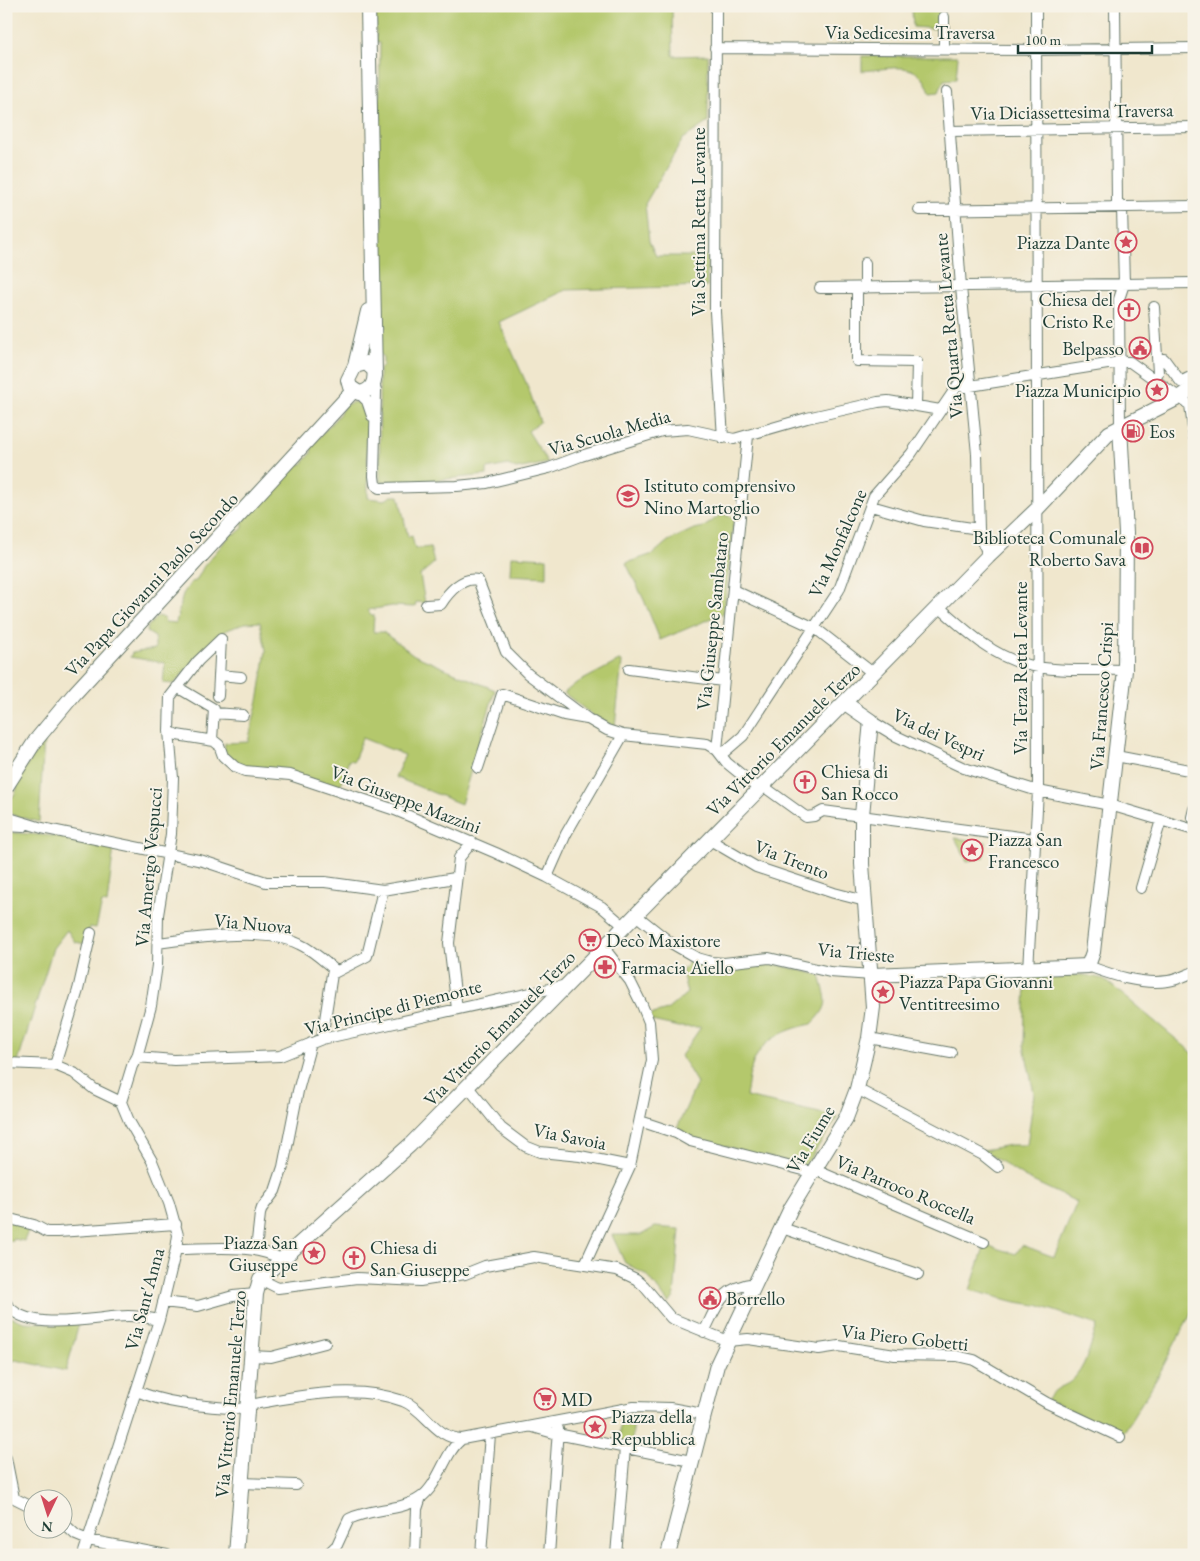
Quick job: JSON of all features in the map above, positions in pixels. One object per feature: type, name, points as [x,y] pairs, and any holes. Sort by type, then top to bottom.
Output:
[{"type":"street","points":[[368,6],[372,275],[376,390],[374,424]]},
{"type":"street","name":"Via Settima Retta Levante","points":[[716,6],[715,312],[723,438]]},
{"type":"street","name":"Via Terza Retta Levante","points":[[1028,970],[1038,792],[1036,6]]},
{"type":"street","points":[[1115,6],[1117,206],[1124,284],[1119,299],[1120,427]]},
{"type":"street","points":[[944,17],[944,50]]},
{"type":"street","name":"Via Sedicesima Traversa","points":[[715,48],[944,50],[1194,48]]},
{"type":"street","name":"Via Quarta Retta Levante","points":[[947,92],[961,287],[977,454],[979,529],[988,556]]},
{"type":"street","name":"Via Diciassettesima Traversa","points":[[950,131],[1194,127]]},
{"type":"street","points":[[919,210],[1194,206]]},
{"type":"street","points":[[865,263],[861,288],[857,361],[917,362],[916,406]]},
{"type":"street","name":"Via Papa Giovanni Paolo Secondo","points":[[6,787],[36,740],[70,699],[314,436],[353,388],[355,366],[368,313],[372,275]]},
{"type":"street","points":[[820,288],[1194,283]]},
{"type":"street","points":[[1153,379],[1158,373],[1154,307]]},
{"type":"street","points":[[1157,358],[1164,359],[1181,382],[1191,383]]},
{"type":"street","points":[[955,388],[1130,362],[1188,404],[1194,437]]},
{"type":"street","points":[[353,388],[369,390],[375,379],[370,364],[366,363],[355,366]]},
{"type":"street","name":"Via Monfalcone","points":[[719,752],[743,736],[815,628],[842,583],[871,506],[880,488],[911,454],[968,370]]},
{"type":"street","name":"Via Vittorio Emanuele Terzo","points":[[236,1555],[256,1294],[260,1279],[396,1159],[626,927],[988,556],[1036,510],[1109,433],[1120,427],[1188,404],[1191,383]]},
{"type":"street","points":[[353,388],[370,408],[374,424]]},
{"type":"street","name":"Via Scuola Media","points":[[374,424],[374,476],[375,484],[379,488],[457,486],[517,477],[590,453],[677,429],[688,429],[723,438],[748,436],[807,418],[888,401],[940,410]]},
{"type":"street","name":"Via Francesco Crispi","points":[[1088,966],[1093,952],[1125,670],[1126,533],[1120,427]]},
{"type":"street","name":"Via Giuseppe Sambataro","points":[[719,752],[723,681],[748,436]]},
{"type":"street","points":[[871,506],[924,521],[979,529]]},
{"type":"street","points":[[426,605],[440,604],[460,584],[470,580],[478,580],[506,652],[528,674],[588,719],[607,730],[623,735],[707,744],[719,752],[726,763],[761,788],[810,816],[823,811],[862,815],[1036,840]]},
{"type":"street","points":[[733,590],[815,628],[874,674]]},
{"type":"street","points":[[939,606],[975,638],[1023,664],[1038,667],[1125,670]]},
{"type":"street","name":"Via Amerigo Vespucci","points":[[138,1057],[151,1006],[158,943],[158,915],[171,834],[173,778],[169,731],[170,697],[222,639],[220,675]]},
{"type":"street","points":[[630,669],[723,681]]},
{"type":"street","points":[[218,696],[220,675],[241,677]]},
{"type":"street","points":[[169,731],[212,740],[214,709],[177,687]]},
{"type":"street","points":[[478,768],[502,694],[564,714],[588,719]]},
{"type":"street","points":[[845,703],[871,722]]},
{"type":"street","points":[[214,713],[243,715]]},
{"type":"street","name":"Via dei Vespri","points":[[871,722],[964,768],[1038,792],[1110,805],[1194,830]]},
{"type":"street","name":"Via Fiume","points":[[668,1555],[717,1365],[782,1228],[812,1170],[846,1118],[857,1090],[869,1038],[873,1007],[862,864],[862,815],[871,722]]},
{"type":"street","points":[[546,877],[566,834],[623,735]]},
{"type":"street","name":"Via Giuseppe Mazzini","points":[[212,740],[219,745],[228,761],[245,771],[290,775],[395,810],[472,842],[546,877],[602,907],[626,927]]},
{"type":"street","points":[[1116,756],[1194,771]]},
{"type":"street","points":[[6,817],[42,828],[203,861],[266,882],[324,882],[383,890],[455,878]]},
{"type":"street","points":[[1141,888],[1161,820]]},
{"type":"street","points":[[6,826],[42,828]]},
{"type":"street","name":"Via Trento","points":[[710,840],[756,867],[865,901]]},
{"type":"street","points":[[457,1009],[449,942],[455,878],[459,858],[472,842]]},
{"type":"street","points":[[322,1039],[332,974],[367,956],[383,890]]},
{"type":"street","name":"Via Trieste","points":[[636,916],[671,942],[697,958],[710,962],[724,963],[769,958],[830,972],[872,975],[1088,966]]},
{"type":"street","points":[[55,1065],[78,990],[91,933]]},
{"type":"street","name":"Via Nuova","points":[[158,943],[214,935],[278,938],[299,944],[336,972]]},
{"type":"street","points":[[585,1264],[630,1166],[652,1060],[649,1022],[630,981],[604,948]]},
{"type":"street","points":[[1088,966],[1113,975],[1155,982],[1169,981],[1194,972]]},
{"type":"street","name":"Via Principe di Piemonte","points":[[138,1057],[174,1060],[280,1056],[322,1039],[568,985]]},
{"type":"street","points":[[869,1038],[951,1053]]},
{"type":"street","points":[[256,1250],[260,1214],[262,1208],[275,1191],[283,1166],[298,1091],[311,1043]]},
{"type":"street","points":[[6,1064],[55,1065],[74,1073],[94,1089],[121,1102],[132,1066],[138,1057]]},
{"type":"street","name":"Via Savoia","points":[[468,1087],[501,1128],[525,1146],[540,1152],[580,1156],[630,1166]]},
{"type":"street","points":[[857,1090],[983,1155],[998,1167]]},
{"type":"street","name":"Via Sant'Anna","points":[[83,1555],[159,1320],[176,1248],[176,1224],[152,1161],[129,1121],[121,1102]]},
{"type":"street","name":"Via Parroco Roccella","points":[[640,1121],[676,1133],[690,1141],[812,1170],[984,1242]]},
{"type":"street","points":[[6,1218],[34,1225],[47,1232],[176,1224]]},
{"type":"street","points":[[782,1228],[918,1274]]},
{"type":"street","points":[[176,1248],[256,1250],[271,1253],[281,1259]]},
{"type":"street","points":[[260,1279],[278,1288],[357,1278],[420,1281],[465,1274],[484,1266],[534,1257],[585,1264],[626,1273],[644,1286],[671,1318],[728,1341]]},
{"type":"street","points":[[704,1332],[722,1295],[746,1284],[756,1283]]},
{"type":"street","points":[[163,1302],[198,1306],[233,1296],[256,1294]]},
{"type":"street","points":[[6,1303],[19,1316],[36,1320],[82,1321],[127,1316],[159,1320]]},
{"type":"street","name":"Via Piero Gobetti","points":[[728,1341],[748,1339],[819,1349],[839,1346],[895,1355],[957,1356],[974,1360],[1047,1403],[1120,1437]]},
{"type":"street","points":[[251,1356],[271,1356],[325,1343]]},
{"type":"street","points":[[137,1391],[148,1396],[195,1405],[242,1409],[248,1405],[352,1392],[403,1402],[412,1406],[444,1435],[462,1439],[634,1407],[670,1408],[703,1414]]},
{"type":"street","points":[[549,1555],[558,1422]]},
{"type":"street","points":[[530,1426],[557,1434],[691,1461]]},
{"type":"street","points":[[481,1555],[490,1434]]},
{"type":"street","points":[[415,1555],[417,1509],[421,1497],[443,1468],[454,1445],[462,1439]]},
{"type":"street","points":[[616,1555],[625,1448]]},
{"type":"street","points":[[6,1458],[14,1498],[22,1502]]},
{"type":"street","points":[[242,1483],[296,1485]]},
{"type":"street","points":[[327,1555],[337,1544],[349,1519],[373,1510],[408,1504],[421,1497]]},
{"type":"street","points":[[72,1531],[88,1540],[167,1555]]},
{"type":"green space","points":[[376,6],[672,6],[673,56],[708,55],[708,122],[683,139],[645,204],[649,241],[656,256],[707,256],[707,286],[566,290],[499,322],[528,387],[540,422],[528,431],[548,463],[516,469],[508,465],[487,469],[487,475],[436,480],[380,482],[379,370],[383,366],[383,357],[378,353],[378,229],[383,226],[383,215],[378,211],[380,43],[376,42]]},
{"type":"green space","points":[[938,6],[949,6],[949,9],[940,10],[938,29],[913,27],[912,9],[938,9]]},
{"type":"green space","points":[[862,56],[958,56],[956,79],[944,80],[939,92],[930,93],[925,82],[912,70],[894,68],[862,71]]},
{"type":"green space","points":[[354,402],[360,403],[367,415],[368,498],[385,500],[392,496],[399,496],[408,537],[412,536],[415,549],[430,547],[434,563],[420,575],[425,603],[416,602],[415,607],[392,606],[368,610],[371,615],[374,615],[373,632],[383,632],[414,655],[495,690],[461,804],[395,777],[405,755],[362,738],[354,761],[349,760],[340,787],[235,765],[224,752],[225,743],[248,742],[259,696],[266,650],[260,622],[245,623],[220,633],[174,684],[163,683],[165,663],[130,657],[132,653],[155,649],[155,637],[147,632],[148,626],[158,616],[164,618],[165,622],[176,623],[183,594],[191,582],[196,581],[204,566],[231,534],[237,533],[243,528],[243,521],[295,465],[302,464],[311,454],[312,445],[338,416],[345,405]]},
{"type":"green space","points":[[722,514],[734,518],[724,613],[660,640],[644,600],[626,563],[653,554],[668,541],[694,529],[704,527]]},
{"type":"green space","points":[[511,556],[547,558],[547,577],[510,575]]},
{"type":"green space","points":[[619,661],[622,662],[615,726],[596,718],[564,693],[575,684]]},
{"type":"green space","points":[[44,739],[39,822],[13,815],[7,810],[7,798],[13,797],[17,789],[16,783]]},
{"type":"green space","points":[[6,832],[53,836],[114,847],[107,904],[102,903],[96,928],[90,927],[85,944],[75,942],[67,930],[53,948],[18,1062],[6,1060]]},
{"type":"green space","points":[[955,838],[986,842],[984,858],[967,861]]},
{"type":"green space","points":[[689,962],[720,969],[774,964],[820,975],[826,1001],[823,1011],[812,1024],[779,1035],[759,1051],[753,1063],[746,1097],[838,1117],[805,1166],[688,1137],[677,1128],[697,1083],[681,1056],[701,1027],[679,1027],[652,1021],[650,1015],[667,1010],[687,993],[682,971]]},
{"type":"green space","points":[[1026,975],[1084,975],[1104,979],[1194,1054],[1194,1307],[1157,1378],[1122,1435],[1047,1400],[1058,1388],[1069,1383],[1080,1371],[1089,1352],[1097,1325],[1037,1305],[1016,1302],[970,1290],[985,1245],[1016,1254],[1022,1245],[1054,1257],[1077,1202],[1024,1177],[983,1150],[1010,1145],[1027,1145],[1034,1093],[1024,1045]]},
{"type":"green space","points":[[6,1221],[30,1226],[24,1241],[14,1239],[6,1243]]},
{"type":"green space","points":[[655,1227],[680,1229],[674,1297],[669,1304],[647,1275],[625,1263],[612,1235],[641,1235]]},
{"type":"green space","points":[[6,1315],[24,1322],[79,1324],[66,1371],[16,1360],[6,1363]]},
{"type":"green space","points":[[634,1415],[632,1442],[619,1440],[622,1416]]},
{"type":"place","name":"Piazza Dante","points":[[1126,242]]},
{"type":"place","name":"Chiesa del Cristo Re","points":[[1129,310]]},
{"type":"place","name":"Belpasso","points":[[1140,348]]},
{"type":"place","name":"Piazza Municipio","points":[[1157,390]]},
{"type":"place","name":"Eos","points":[[1133,431]]},
{"type":"place","name":"Istituto comprensivo Nino Martoglio","points":[[628,496]]},
{"type":"place","name":"Biblioteca Comunale Roberto Sava","points":[[1142,548]]},
{"type":"place","name":"Chiesa di San Rocco","points":[[805,782]]},
{"type":"place","name":"Piazza San Francesco","points":[[972,850]]},
{"type":"place","name":"Decò Maxistore","points":[[590,940]]},
{"type":"place","name":"Farmacia Aiello","points":[[605,967]]},
{"type":"place","name":"Piazza Papa Giovanni Ventitreesimo","points":[[883,992]]},
{"type":"place","name":"Piazza San Giuseppe","points":[[314,1253]]},
{"type":"place","name":"Chiesa di San Giuseppe","points":[[354,1258]]},
{"type":"place","name":"Borrello","points":[[710,1298]]},
{"type":"place","name":"MD","points":[[545,1399]]},
{"type":"place","name":"Piazza della Repubblica","points":[[595,1427]]}]
